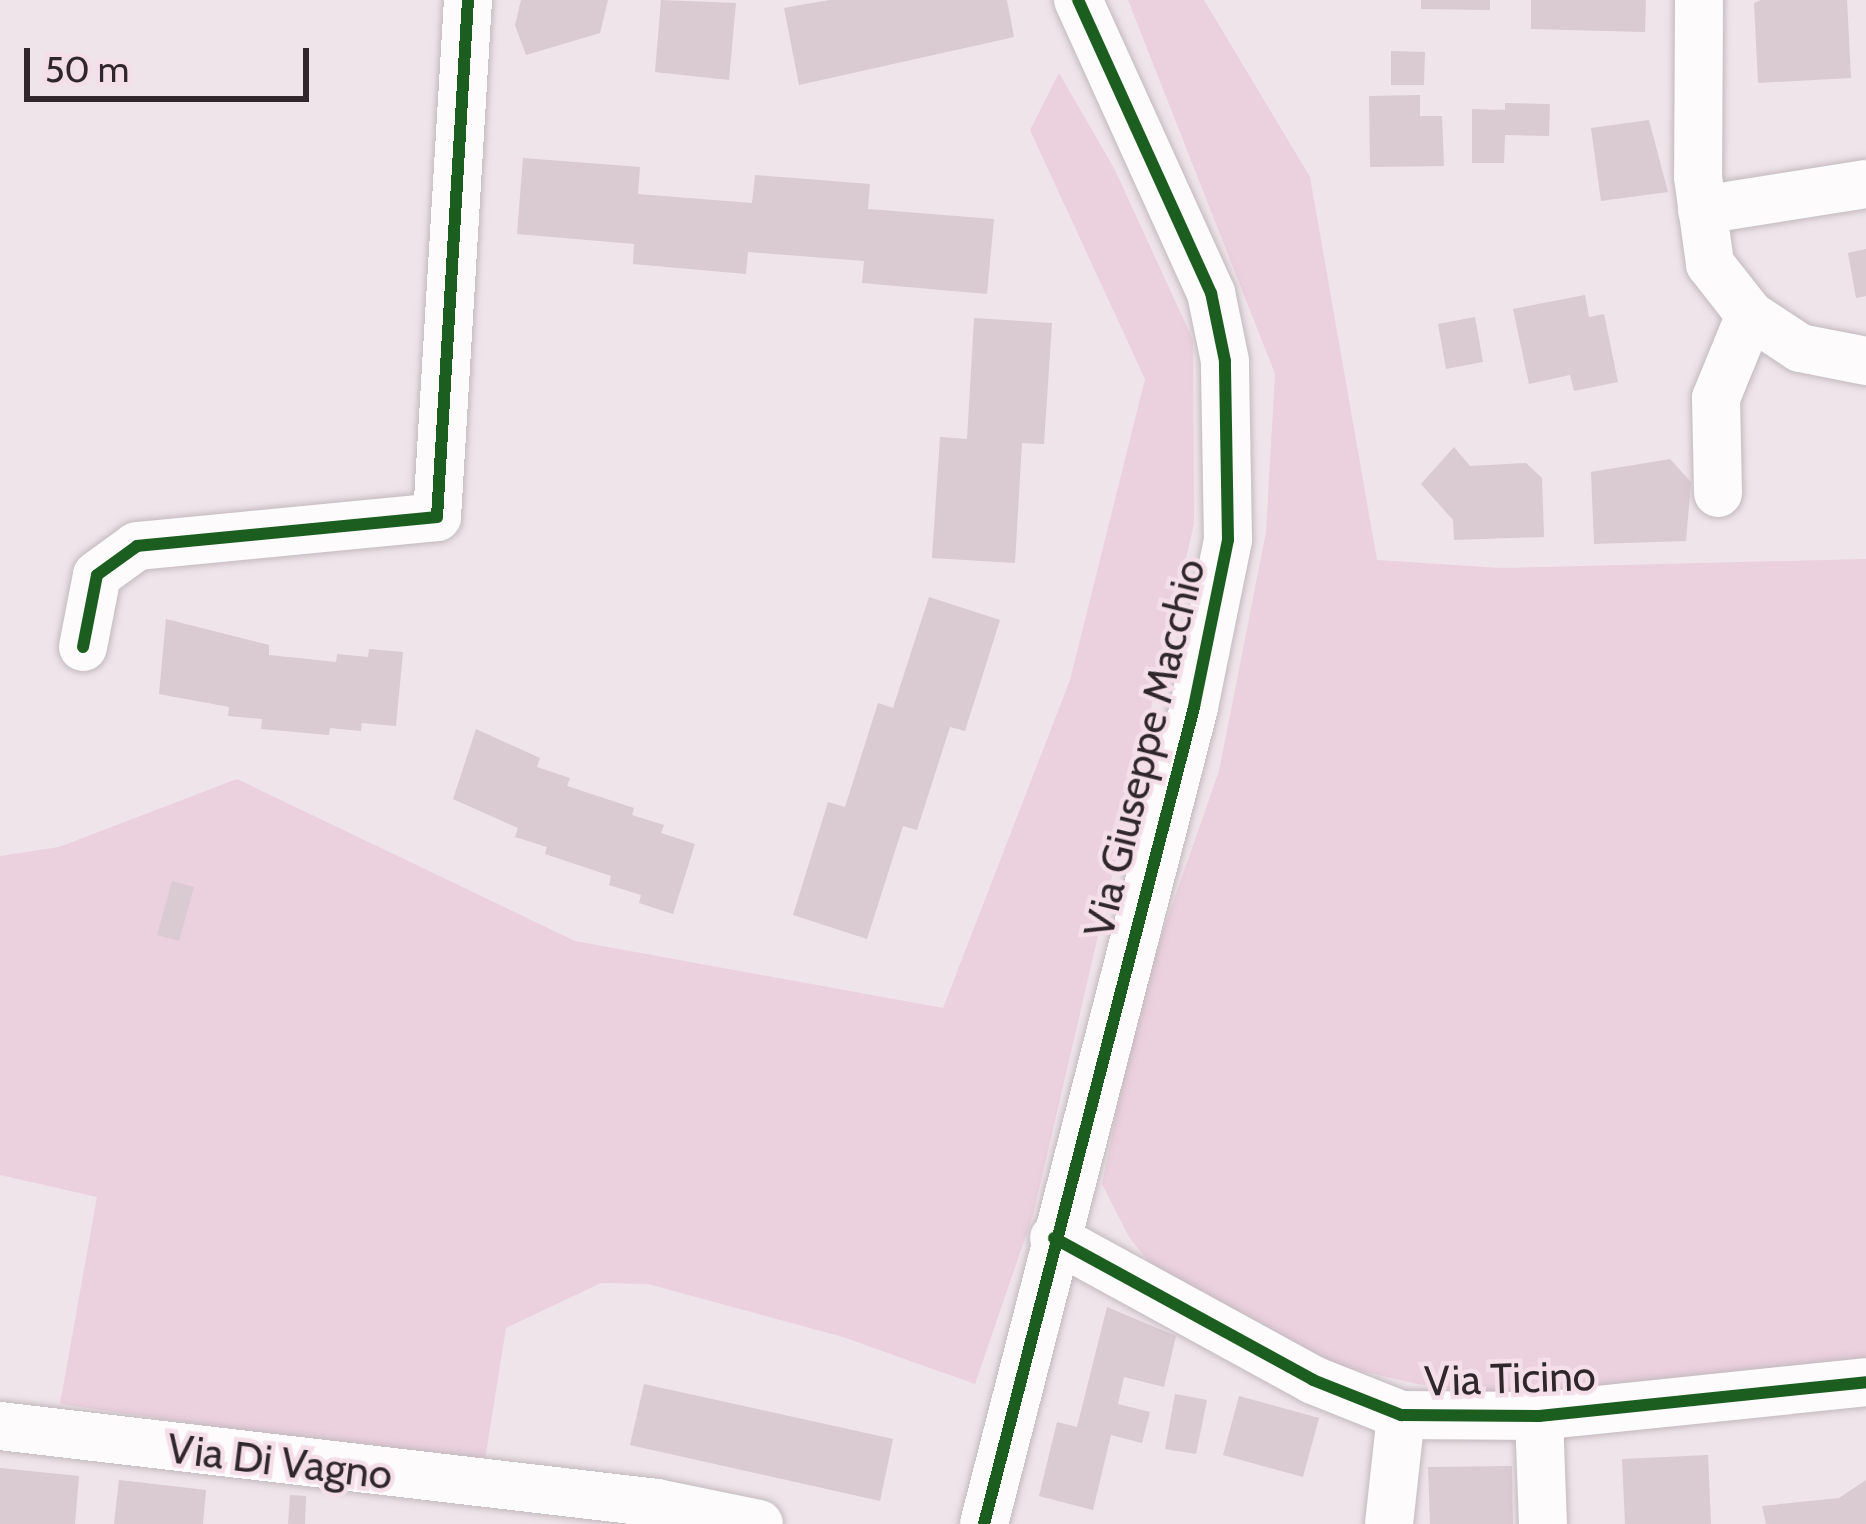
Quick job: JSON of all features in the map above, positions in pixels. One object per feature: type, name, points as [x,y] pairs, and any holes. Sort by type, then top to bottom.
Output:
[{"type":"street","points":[[83,647],[97,575],[137,546],[437,517],[468,0]]},
{"type":"street","name":"Via Giuseppe Macchio","points":[[984,1524],[1194,707],[1228,540],[1226,380],[1211,293],[1078,0]]},
{"type":"street","points":[[1699,0],[1702,210],[1710,264],[1750,315],[1800,348],[1866,361]]},
{"type":"street","points":[[1702,210],[1866,184]]},
{"type":"street","points":[[1718,493],[1716,398],[1750,315]]},
{"type":"street","name":"Via Ticino","points":[[1054,1238],[1312,1380],[1401,1415],[1539,1416],[1866,1382]]},
{"type":"street","points":[[1389,1524],[1401,1415]]},
{"type":"street","points":[[1539,1416],[1544,1524]]},
{"type":"street","name":"Via Di Vagno","points":[[0,1426],[557,1508]]},
{"type":"street","points":[[557,1508],[759,1524]]},
{"type":"shaded area","points":[[1128,0],[1204,0],[1310,177],[1377,560],[1501,568],[1866,559],[1866,1366],[1489,1394],[1417,1384],[1331,1364],[1160,1276],[1129,1237],[1102,1184],[1140,997],[1219,771],[1266,532],[1275,374]]},
{"type":"shaded area","points":[[1059,73],[1115,170],[1193,340],[1194,524],[1033,1215],[975,1384],[843,1337],[648,1284],[601,1283],[506,1328],[484,1466],[60,1404],[97,1197],[0,1175],[0,856],[59,847],[237,779],[575,941],[943,1008],[1070,680],[1145,379],[1030,130]]},
{"type":"building","points":[[521,0],[608,0],[600,33],[526,55],[515,25]]},
{"type":"building","points":[[661,0],[736,3],[729,80],[655,72]]},
{"type":"building","points":[[829,0],[1007,0],[1014,37],[799,85],[784,8]]},
{"type":"building","points":[[1421,0],[1490,0],[1490,10],[1421,9]]},
{"type":"building","points":[[1531,0],[1646,0],[1645,32],[1531,29]]},
{"type":"building","points":[[1847,0],[1851,78],[1758,83],[1754,3]]},
{"type":"building","points":[[1391,51],[1425,52],[1424,85],[1391,85]]},
{"type":"building","points":[[1420,95],[1420,116],[1442,116],[1444,166],[1370,167],[1369,96]]},
{"type":"building","points":[[1505,103],[1550,104],[1549,136],[1505,135],[1504,163],[1472,163],[1472,109],[1505,110]]},
{"type":"building","points":[[1649,120],[1668,192],[1601,201],[1591,128]]},
{"type":"building","points":[[523,158],[640,167],[638,194],[752,203],[755,175],[870,184],[868,209],[994,219],[987,294],[862,283],[864,261],[748,252],[746,274],[633,264],[634,244],[517,234]]},
{"type":"building","points":[[1866,249],[1866,296],[1856,298],[1848,253]]},
{"type":"building","points":[[1585,295],[1589,317],[1604,314],[1618,382],[1574,391],[1570,375],[1529,384],[1513,309]]},
{"type":"building","points":[[1475,317],[1483,362],[1446,369],[1438,324]]},
{"type":"building","points":[[974,318],[1052,323],[1044,444],[1022,443],[1015,563],[932,558],[940,437],[967,439]]},
{"type":"building","points":[[1454,447],[1470,466],[1526,463],[1542,478],[1544,537],[1454,540],[1453,520],[1421,484]]},
{"type":"building","points":[[1670,459],[1691,482],[1686,541],[1594,544],[1591,472]]},
{"type":"building","points":[[929,597],[1000,620],[965,731],[950,727],[917,830],[903,826],[867,939],[793,915],[828,802],[845,807],[878,703],[893,708]]},
{"type":"building","points":[[166,619],[269,645],[269,655],[336,662],[337,654],[368,657],[369,649],[403,652],[396,726],[362,723],[361,731],[330,728],[329,735],[261,729],[262,719],[228,716],[229,707],[159,694]]},
{"type":"building","points":[[476,729],[540,758],[537,767],[570,778],[567,786],[634,808],[632,815],[664,825],[661,833],[695,844],[673,914],[639,903],[641,895],[609,885],[611,876],[545,854],[547,847],[515,837],[518,828],[453,799]]},
{"type":"building","points":[[172,881],[194,887],[179,941],[157,935]]},
{"type":"building","points":[[1107,1307],[1176,1336],[1164,1387],[1124,1377],[1118,1404],[1150,1412],[1142,1443],[1111,1435],[1093,1510],[1039,1496],[1057,1422],[1077,1427]]},
{"type":"building","points":[[644,1384],[893,1439],[880,1501],[630,1445]]},
{"type":"building","points":[[1175,1394],[1207,1400],[1196,1454],[1165,1449]]},
{"type":"building","points":[[1239,1396],[1319,1418],[1303,1477],[1223,1455]]},
{"type":"building","points":[[1708,1455],[1711,1524],[1625,1524],[1622,1459]]},
{"type":"building","points":[[1512,1466],[1513,1524],[1430,1524],[1428,1467]]},
{"type":"building","points":[[0,1468],[79,1476],[75,1524],[0,1524]]},
{"type":"building","points":[[119,1480],[206,1490],[203,1524],[114,1524]]},
{"type":"building","points":[[1866,1480],[1866,1524],[1766,1524],[1762,1506],[1839,1498]]},
{"type":"building","points":[[290,1495],[306,1496],[305,1524],[288,1524]]},
{"type":"cycle path","points":[[83,647],[97,575],[137,546],[437,517],[468,0]]},
{"type":"cycle path","points":[[984,1524],[1194,707],[1228,540],[1225,361],[1211,293],[1078,0]]},
{"type":"cycle path","points":[[1054,1238],[1313,1380],[1401,1415],[1539,1416],[1866,1382]]}]
